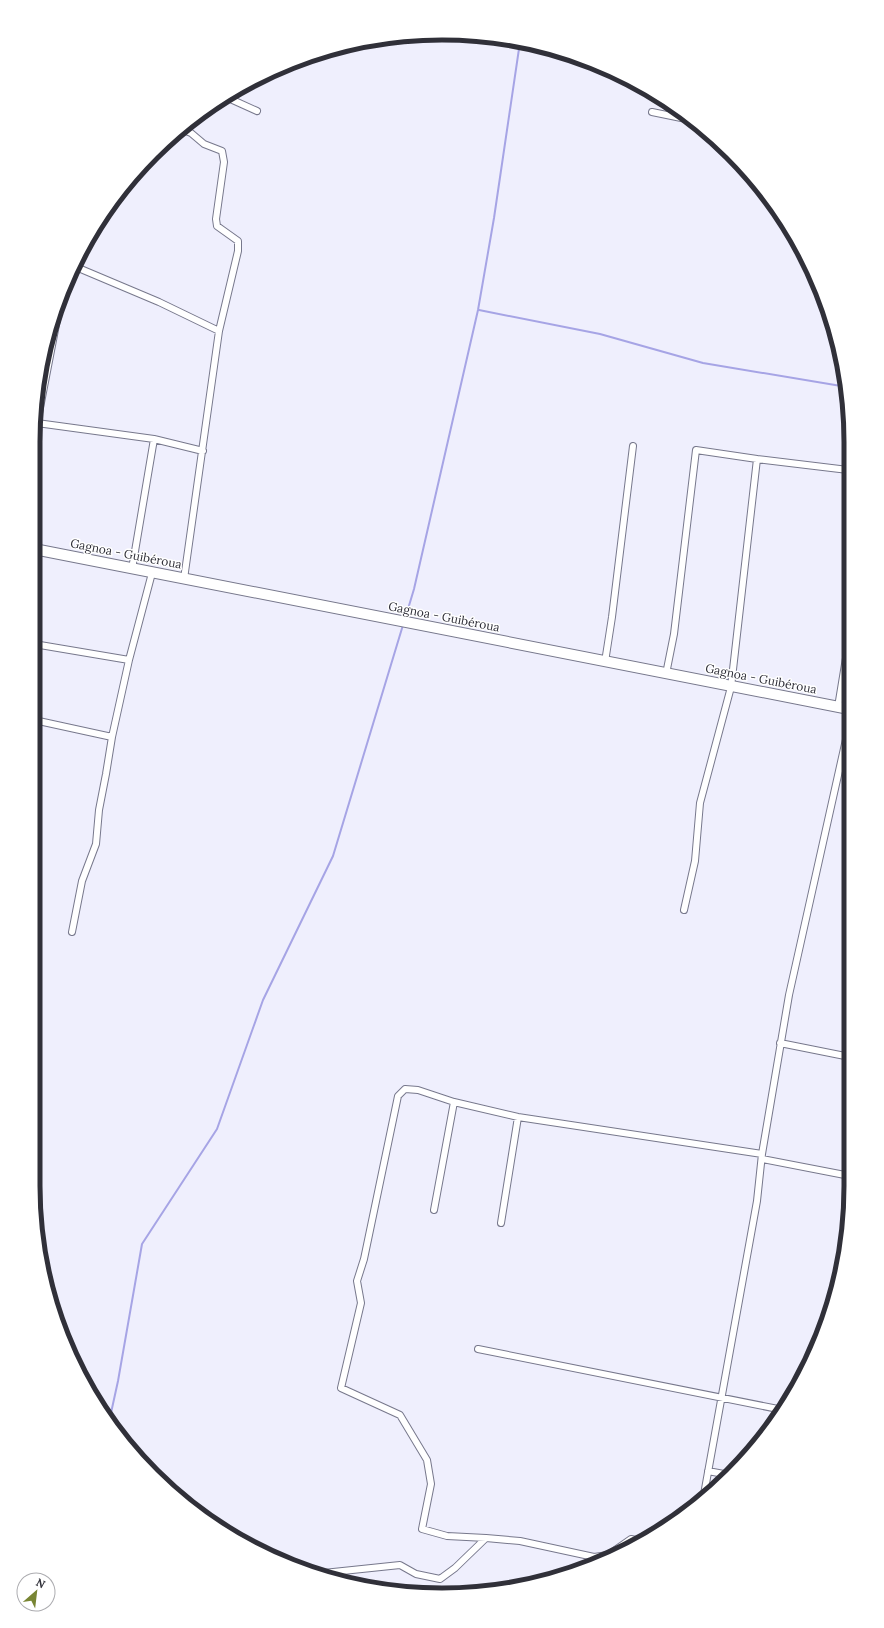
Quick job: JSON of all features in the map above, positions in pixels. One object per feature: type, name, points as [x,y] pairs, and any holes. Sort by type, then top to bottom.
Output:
[{"type":"main road","name":"Gagnoa - Guibéroua","points":[[40,550],[843,708]]},
{"type":"street","points":[[232,100],[257,111]]},
{"type":"street","points":[[652,112],[679,118]]},
{"type":"street","points":[[184,579],[220,331],[238,250],[238,241],[217,226],[216,219],[224,162],[222,151],[204,144],[187,131]]},
{"type":"street","points":[[80,268],[159,302],[220,331]]},
{"type":"street","points":[[43,393],[50,353]]},
{"type":"street","points":[[41,424],[154,439],[202,451]]},
{"type":"street","points":[[132,568],[154,439]]},
{"type":"street","points":[[605,662],[613,610],[633,446]]},
{"type":"street","points":[[666,674],[674,634],[696,450],[844,470]]},
{"type":"street","points":[[684,910],[695,861],[700,803],[731,687],[757,459]]},
{"type":"street","points":[[72,932],[82,881],[96,844],[99,810],[112,737],[129,660],[152,573]]},
{"type":"street","points":[[40,645],[129,660]]},
{"type":"street","points":[[843,708],[844,696]]},
{"type":"street","points":[[40,721],[112,737]]},
{"type":"street","points":[[705,1490],[757,1201],[762,1157],[789,995],[844,748]]},
{"type":"street","points":[[780,1043],[844,1057]]},
{"type":"street","points":[[597,1557],[520,1541],[447,1536],[422,1529],[430,1484],[426,1460],[423,1454],[400,1415],[341,1388],[361,1303],[357,1281],[364,1259],[398,1096],[405,1090],[418,1090],[454,1102],[518,1117],[762,1157],[844,1175]]},
{"type":"street","points":[[434,1210],[454,1102]]},
{"type":"street","points":[[501,1223],[518,1117]]},
{"type":"street","points":[[478,1349],[776,1409]]},
{"type":"street","points":[[708,1471],[722,1474]]},
{"type":"street","points":[[331,1572],[400,1565],[416,1574],[440,1579],[455,1568],[486,1538]]},
{"type":"street","points":[[619,1548],[631,1539],[633,1539]]},
{"type":"waterway","points":[[405,619],[414,589],[478,310],[494,218],[519,48]]},
{"type":"waterway","points":[[479,310],[600,334],[703,363],[840,386]]},
{"type":"waterway","points":[[111,1413],[142,1244],[217,1129],[263,1000],[333,856],[403,625]]}]
